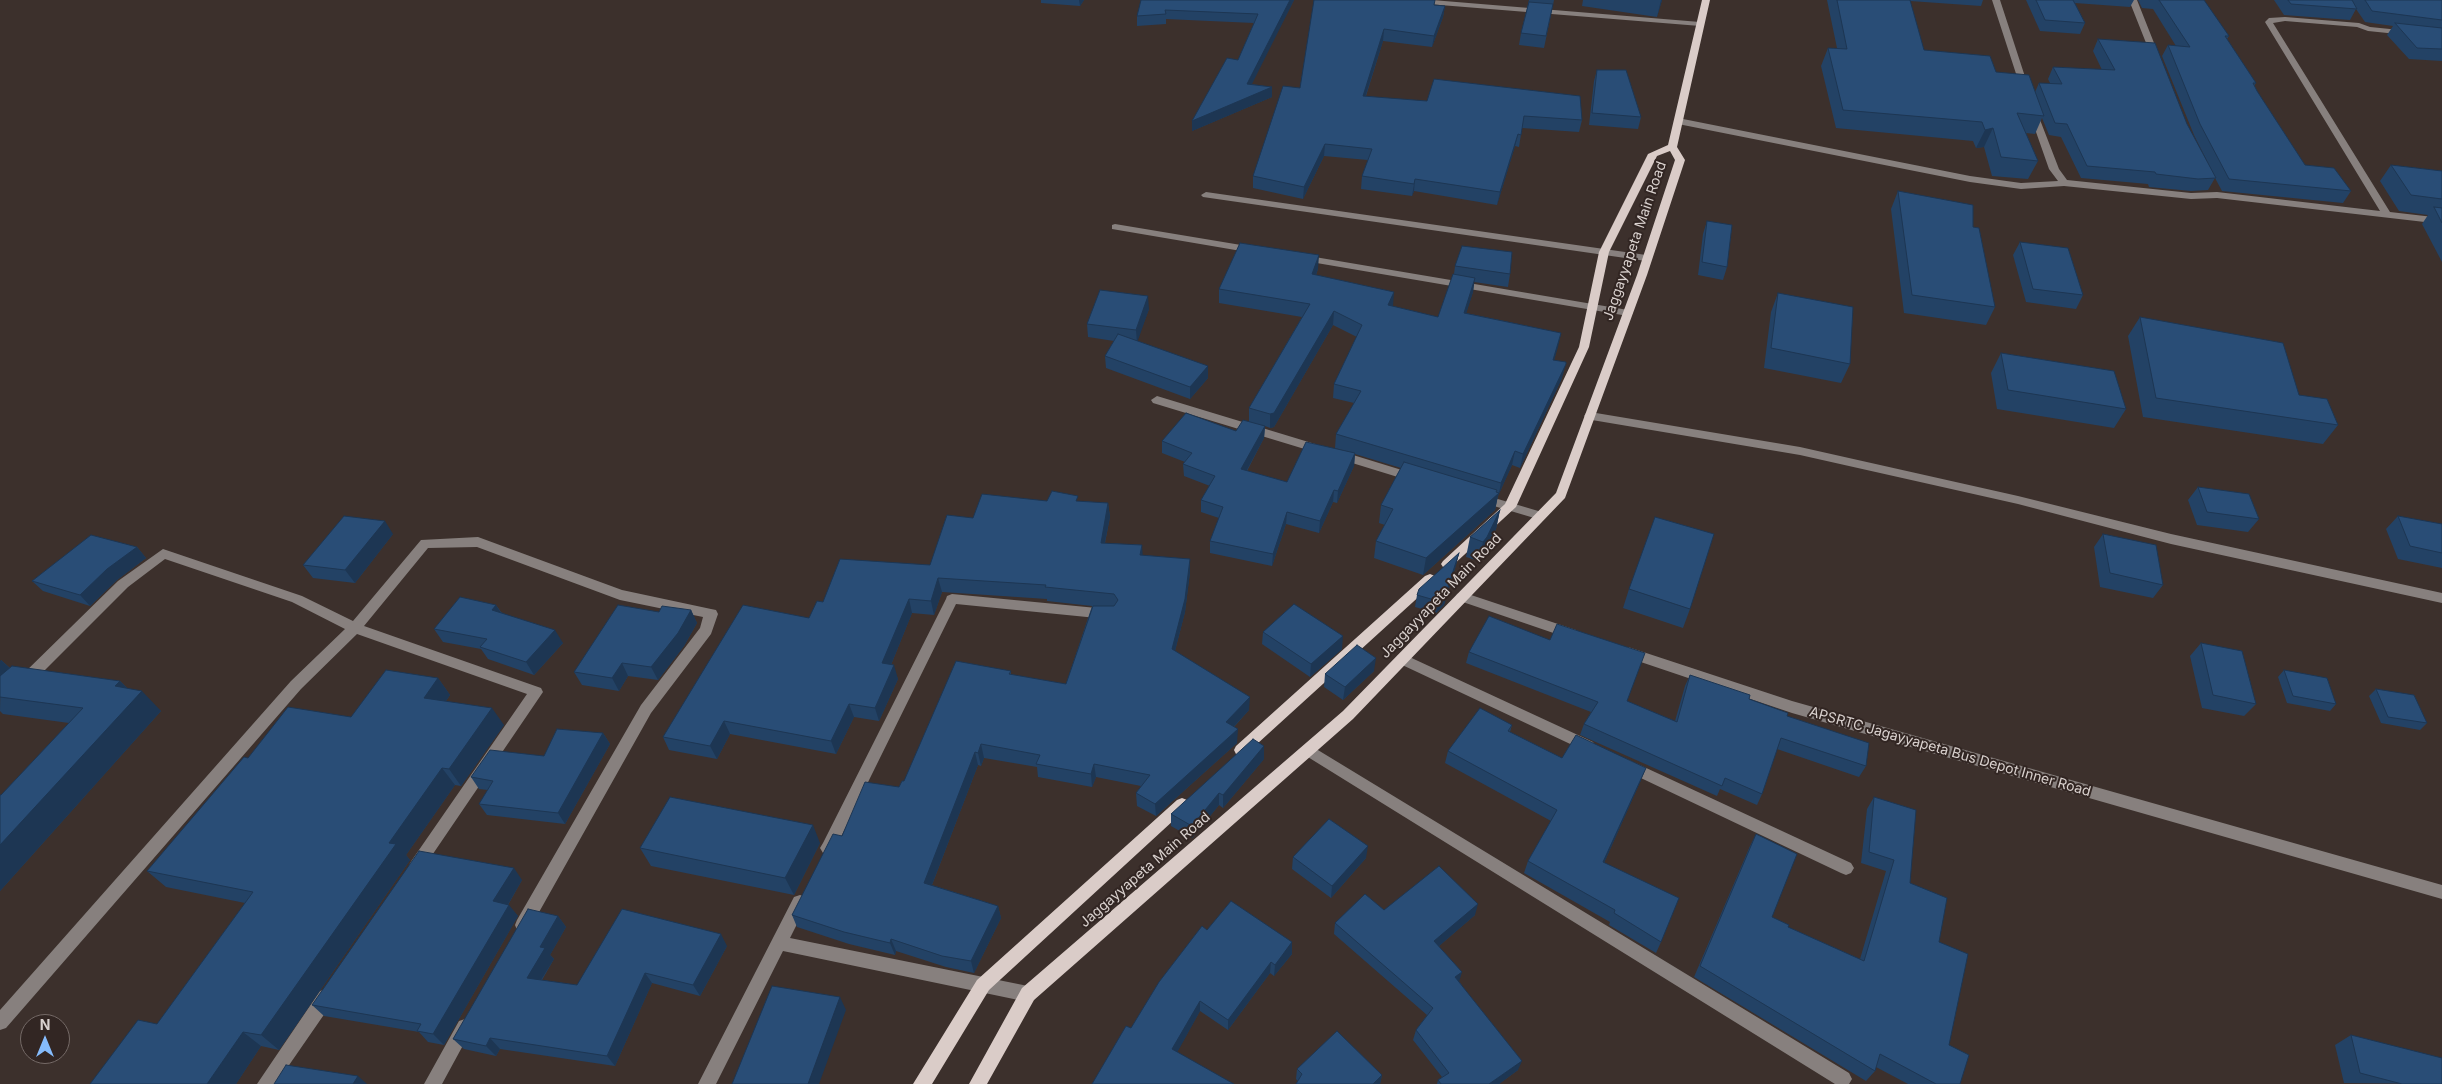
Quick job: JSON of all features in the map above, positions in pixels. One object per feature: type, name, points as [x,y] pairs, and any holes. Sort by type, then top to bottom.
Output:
[{"type":"main road","name":"Jaggayyapeta Main Road","points":[[978,1084],[1028,994],[1348,715],[1561,495],[1628,313],[1680,160],[1672,147],[1706,0]]},
{"type":"main road","points":[[1232,759],[1510,507],[1584,346],[1604,252],[1654,154],[1672,147]]},
{"type":"main road","points":[[922,1084],[983,985],[1195,792]]},
{"type":"street","points":[[1403,0],[1700,24]]},
{"type":"street","points":[[1996,0],[2009,45],[2054,170],[2064,183]]},
{"type":"street","points":[[2133,0],[2158,63]]},
{"type":"street","points":[[2388,216],[2269,22],[2285,19],[2357,21],[2368,29],[2414,33]]},
{"type":"street","points":[[1678,121],[1970,180],[2021,186],[2064,183],[2191,196],[2214,191],[2388,216],[2442,221]]},
{"type":"street","points":[[1206,195],[1646,258]]},
{"type":"street","points":[[1116,227],[1262,251]]},
{"type":"street","points":[[1291,256],[1628,313]]},
{"type":"street","points":[[1156,400],[1424,481]]},
{"type":"street","points":[[1590,416],[1800,451],[2018,500],[2171,539],[2442,598]]},
{"type":"street","points":[[1472,495],[1541,516]]},
{"type":"street","points":[[0,1022],[296,685],[355,628],[425,543],[478,542],[620,595],[711,614],[706,630],[646,709],[515,939]]},
{"type":"street","points":[[14,693],[123,584],[163,554],[297,599],[355,628],[536,692],[407,880]]},
{"type":"street","points":[[1462,597],[1584,638]]},
{"type":"street","points":[[819,864],[882,743],[952,598],[1110,614]]},
{"type":"street","name":"APSRTC Jagayyapeta Bus Depot Inner Road","points":[[1613,647],[1792,707],[2442,892]]},
{"type":"street","points":[[1402,659],[1602,753]]},
{"type":"street","points":[[1308,750],[1842,1079]]},
{"type":"street","points":[[1620,761],[1846,868]]},
{"type":"street","points":[[706,1084],[806,891]]},
{"type":"street","points":[[779,943],[1028,994]]},
{"type":"street","points":[[266,1084],[334,986]]},
{"type":"street","points":[[433,1084],[472,1016]]},
{"type":"building","points":[[1141,0],[1290,0],[1247,84],[1272,87],[1192,121],[1227,58],[1238,60],[1258,14],[1165,10],[1166,14],[1137,16]]},
{"type":"building","points":[[1314,0],[1435,0],[1434,5],[1445,6],[1434,36],[1384,29],[1363,96],[1427,101],[1434,79],[1580,96],[1582,120],[1524,116],[1521,135],[1518,134],[1500,192],[1415,179],[1414,184],[1362,176],[1372,149],[1325,144],[1304,187],[1253,176],[1283,86],[1300,88]]},
{"type":"building","points":[[1837,0],[1910,0],[1924,50],[1990,56],[1996,72],[2029,75],[2044,116],[2017,113],[2038,161],[2001,157],[1993,128],[1985,130],[1982,122],[1843,110],[1828,48],[1847,49]]},
{"type":"building","points":[[2036,0],[2073,0],[2085,23],[2045,20]]},
{"type":"building","points":[[2159,0],[2204,0],[2229,36],[2225,36],[2256,83],[2253,83],[2257,91],[2305,165],[2334,168],[2351,191],[2229,179],[2200,124],[2168,45],[2190,47]]},
{"type":"building","points":[[2288,0],[2352,0],[2357,9],[2291,4]]},
{"type":"building","points":[[2365,0],[2442,0],[2442,20],[2372,11]]},
{"type":"building","points":[[1529,2],[1553,4],[1546,36],[1521,33]]},
{"type":"building","points":[[2395,23],[2442,28],[2442,49],[2417,48]]},
{"type":"building","points":[[2098,39],[2155,43],[2187,124],[2216,178],[2198,179],[2156,174],[2155,172],[2087,166],[2067,124],[2055,123],[2039,83],[2062,84],[2053,67],[2115,70]]},
{"type":"building","points":[[1597,70],[1626,70],[1641,117],[1592,113]]},
{"type":"building","points":[[2391,165],[2442,171],[2442,199],[2411,195]]},
{"type":"building","points":[[1898,191],[1973,205],[1973,227],[1979,228],[1995,307],[1912,295]]},
{"type":"building","points":[[2434,207],[2442,208],[2442,223]]},
{"type":"building","points":[[1707,221],[1732,225],[1727,267],[1702,262]]},
{"type":"building","points":[[2020,242],[2068,248],[2083,295],[2033,289]]},
{"type":"building","points":[[1240,243],[1319,255],[1312,274],[1394,292],[1388,305],[1438,317],[1453,274],[1475,278],[1464,313],[1561,333],[1553,360],[1566,362],[1566,364],[1523,454],[1515,451],[1501,483],[1336,434],[1361,391],[1334,384],[1362,325],[1334,311],[1274,413],[1270,414],[1249,408],[1310,304],[1219,289]]},
{"type":"building","points":[[1462,246],[1512,252],[1510,274],[1455,266]]},
{"type":"building","points":[[1100,290],[1148,296],[1136,330],[1087,324]]},
{"type":"building","points":[[1778,293],[1853,307],[1850,364],[1771,348]]},
{"type":"building","points":[[2140,317],[2283,343],[2299,395],[2327,399],[2338,425],[2156,398]]},
{"type":"building","points":[[1118,334],[1208,366],[1190,387],[1105,356]]},
{"type":"building","points":[[2001,353],[2114,371],[2126,409],[2008,390]]},
{"type":"building","points":[[1186,413],[1236,431],[1243,420],[1265,426],[1241,469],[1287,482],[1306,442],[1355,453],[1338,491],[1334,490],[1320,521],[1287,512],[1273,554],[1210,541],[1223,507],[1201,500],[1215,476],[1183,464],[1192,453],[1162,441]]},
{"type":"building","points":[[1404,462],[1497,490],[1496,492],[1499,493],[1426,558],[1376,541],[1393,509],[1381,505]]},
{"type":"building","points":[[2198,487],[2249,494],[2259,519],[2207,512]]},
{"type":"building","points":[[1052,491],[1078,496],[1076,501],[1108,503],[1101,543],[1142,545],[1140,555],[1190,559],[1185,599],[1172,649],[1250,697],[1226,722],[1238,729],[1155,804],[1136,793],[1150,775],[1094,764],[1091,774],[1036,764],[1040,755],[981,744],[978,753],[975,752],[924,883],[998,906],[971,961],[942,956],[891,939],[890,943],[844,932],[792,915],[833,834],[842,836],[865,782],[899,787],[902,781],[904,781],[956,661],[1011,671],[1009,674],[1066,684],[1093,606],[1114,606],[1118,600],[1114,594],[1045,587],[1046,585],[938,578],[931,601],[909,599],[882,663],[894,665],[875,708],[849,704],[831,741],[724,721],[710,746],[663,737],[743,605],[809,618],[817,601],[823,602],[840,559],[930,565],[947,515],[973,518],[982,494],[1047,501]]},
{"type":"building","points":[[1500,510],[1483,542],[1470,537]]},
{"type":"building","points":[[344,516],[385,521],[345,570],[303,565]]},
{"type":"building","points":[[2398,516],[2442,524],[2442,553],[2410,546]]},
{"type":"building","points":[[1655,517],[1714,534],[1690,609],[1629,589]]},
{"type":"building","points":[[2103,534],[2156,545],[2163,585],[2110,573]]},
{"type":"building","points":[[91,535],[137,547],[107,569],[80,595],[32,581]]},
{"type":"building","points":[[1459,553],[1446,593],[1438,601],[1417,595],[1419,589]]},
{"type":"building","points":[[460,597],[496,605],[492,610],[555,630],[526,662],[480,647],[487,639],[434,629]]},
{"type":"building","points":[[1294,604],[1343,636],[1311,664],[1263,632]]},
{"type":"building","points":[[618,605],[659,612],[662,606],[691,610],[678,633],[651,667],[622,663],[612,678],[574,672]]},
{"type":"building","points":[[1489,616],[1550,640],[1557,624],[1645,653],[1627,701],[1677,722],[1690,675],[1750,695],[1749,699],[1788,713],[1787,716],[1869,743],[1866,766],[1781,738],[1762,794],[1725,778],[1722,786],[1584,724],[1598,702],[1469,652]]},
{"type":"building","points":[[2201,643],[2242,651],[2256,704],[2213,695]]},
{"type":"building","points":[[1357,645],[1376,658],[1345,687],[1325,674]]},
{"type":"building","points":[[12,666],[120,681],[115,686],[142,691],[0,845],[0,795],[83,708],[0,697],[0,676]]},
{"type":"building","points":[[386,670],[438,678],[424,698],[492,708],[449,769],[442,768],[389,843],[396,844],[261,1035],[243,1032],[207,1084],[90,1084],[138,1020],[157,1024],[253,892],[147,871],[244,757],[248,758],[288,707],[351,717]]},
{"type":"building","points":[[2284,670],[2327,678],[2336,704],[2293,696]]},
{"type":"building","points":[[2376,689],[2414,695],[2427,723],[2388,717]]},
{"type":"building","points":[[1480,708],[1512,725],[1508,731],[1562,758],[1576,735],[1646,768],[1603,862],[1679,898],[1661,942],[1614,913],[1615,910],[1528,861],[1557,810],[1448,751]]},
{"type":"building","points":[[557,729],[603,733],[558,813],[479,804],[493,781],[471,777],[490,750],[544,756]]},
{"type":"building","points":[[1253,739],[1264,746],[1223,795],[1219,793],[1192,826],[1171,814]]},
{"type":"building","points":[[670,797],[813,825],[785,878],[640,848]]},
{"type":"building","points":[[1874,797],[1916,810],[1910,883],[1947,898],[1939,942],[1968,954],[1949,1045],[1969,1055],[1960,1084],[1936,1084],[1880,1054],[1875,1071],[1700,966],[1756,834],[1797,854],[1772,917],[1789,925],[1788,927],[1864,961],[1894,860],[1869,852]]},
{"type":"building","points":[[1329,819],[1368,846],[1332,886],[1293,857]]},
{"type":"building","points":[[419,851],[514,868],[493,901],[509,905],[433,1034],[417,1031],[421,1024],[312,1005]]},
{"type":"building","points":[[1439,866],[1478,904],[1434,941],[1462,972],[1455,977],[1522,1061],[1489,1084],[1441,1084],[1438,1080],[1449,1073],[1416,1030],[1433,1008],[1335,923],[1365,894],[1384,910]]},
{"type":"building","points":[[1231,901],[1292,942],[1275,965],[1271,962],[1228,1020],[1200,1001],[1172,1049],[1234,1084],[1092,1084],[1126,1026],[1131,1028],[1159,982],[1202,926],[1207,930]]},
{"type":"building","points":[[528,909],[558,916],[540,947],[545,948],[527,978],[577,985],[622,909],[721,934],[693,985],[645,973],[607,1056],[490,1038],[486,1046],[453,1039]]},
{"type":"building","points":[[772,986],[840,997],[808,1084],[732,1084]]},
{"type":"building","points":[[1337,1031],[1382,1075],[1373,1084],[1296,1084],[1302,1074],[1297,1069]]},
{"type":"building","points":[[2351,1035],[2442,1058],[2442,1084],[2402,1084],[2360,1073]]},
{"type":"building","points":[[286,1065],[358,1076],[353,1084],[274,1084]]}]
